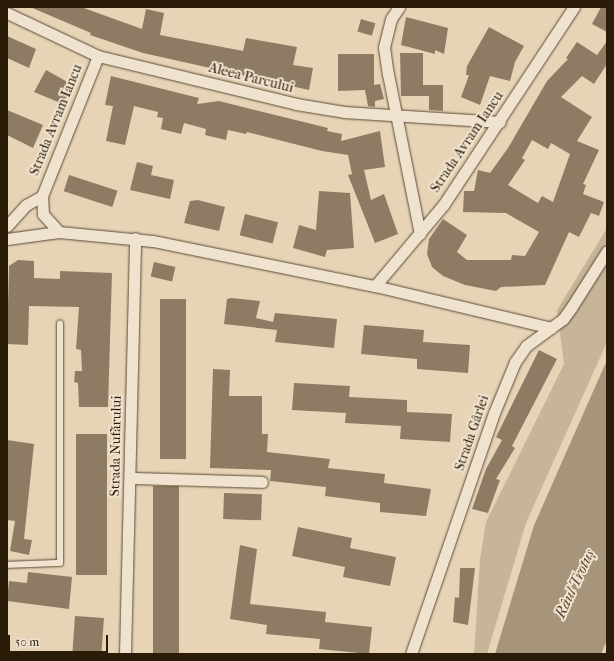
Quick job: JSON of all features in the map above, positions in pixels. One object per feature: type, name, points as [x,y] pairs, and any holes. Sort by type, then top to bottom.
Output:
[{"type":"street","points":[[399,7],[391,19],[384,47],[420,234]]},
{"type":"street","name":"Strada Avram Iancu","points":[[375,286],[420,234],[500,122],[574,7]]},
{"type":"street","name":"Aleea Parcului","points":[[7,13],[98,56],[296,104],[345,112],[500,122]]},
{"type":"street","name":"Strada Avram Iancu","points":[[59,232],[43,214],[42,196],[98,56]]},
{"type":"street","name":"Strada Avram Iancu","points":[[7,226],[26,205],[42,196]]},
{"type":"street","points":[[7,238],[59,232],[135,238],[322,277],[375,286],[551,328]]},
{"type":"street","name":"Strada Nufărului","points":[[125,654],[131,478],[135,238]]},
{"type":"street","name":"Strada Gârlei","points":[[411,654],[494,413],[515,362],[526,346],[551,328],[572,308],[607,251]]},
{"type":"street","points":[[131,478],[262,482]]},
{"type":"lane","points":[[7,565],[60,563],[60,324]]},
{"type":"shaded area","points":[[607,228],[607,342],[526,523],[487,654],[474,654],[480,559],[486,522],[564,364],[557,310]]},
{"type":"water","name":"Râul Trotuș","points":[[607,360],[607,640],[601,654],[495,654],[534,525]]},
{"type":"pier","points":[[607,358],[534,525],[493,654],[532,524]]},
{"type":"building","points":[[30,7],[81,7],[142,29],[146,9],[164,13],[160,35],[243,51],[246,38],[297,47],[293,65],[313,68],[309,90],[143,53],[90,35],[91,33]]},
{"type":"building","points":[[601,7],[607,7],[607,32],[592,24]]},
{"type":"building","points":[[406,17],[448,28],[444,54],[435,50],[435,54],[401,45]]},
{"type":"building","points":[[361,19],[375,23],[372,36],[357,31]]},
{"type":"building","points":[[489,27],[524,46],[515,62],[510,81],[490,76],[480,105],[461,97],[469,75],[466,75],[467,66]]},
{"type":"building","points":[[7,36],[36,49],[29,68],[7,58]]},
{"type":"building","points":[[607,41],[607,64],[594,84],[582,76],[561,97],[592,117],[577,141],[599,150],[583,184],[586,185],[583,194],[604,202],[599,216],[591,213],[579,237],[569,232],[545,285],[501,287],[496,291],[465,285],[443,276],[432,267],[427,254],[429,239],[443,219],[467,235],[457,252],[467,260],[511,260],[512,255],[525,256],[539,232],[506,213],[463,212],[464,191],[474,191],[478,170],[490,173],[508,148],[547,81],[568,59],[566,58],[577,42],[597,55]],"holes":[[[532,140],[548,149],[551,143],[570,154],[553,202],[542,196],[538,203],[508,185],[525,160],[522,158]]]},
{"type":"building","points":[[400,53],[423,53],[423,85],[443,85],[443,111],[429,110],[429,96],[401,96]]},
{"type":"building","points":[[338,54],[374,54],[374,85],[380,84],[384,99],[375,101],[375,107],[368,106],[365,90],[338,91]]},
{"type":"building","points":[[46,70],[73,85],[63,104],[34,92]]},
{"type":"building","points":[[111,76],[199,98],[197,104],[219,101],[328,128],[327,131],[342,134],[341,141],[380,131],[385,167],[364,170],[371,200],[384,194],[398,234],[375,243],[348,175],[352,174],[348,155],[322,151],[247,132],[246,134],[228,130],[226,140],[205,135],[206,129],[184,123],[181,134],[161,129],[163,118],[157,117],[158,112],[134,106],[125,145],[106,141],[113,106],[105,105]]},
{"type":"building","points":[[7,110],[43,125],[33,148],[7,135]]},
{"type":"building","points":[[137,162],[153,166],[151,175],[174,180],[170,199],[130,190]]},
{"type":"building","points":[[69,175],[118,191],[112,207],[64,191]]},
{"type":"building","points":[[319,191],[350,193],[354,248],[327,250],[325,257],[293,248],[299,225],[316,230]]},
{"type":"building","points":[[198,200],[225,207],[219,231],[184,223],[190,201]]},
{"type":"building","points":[[245,214],[278,222],[273,244],[240,235]]},
{"type":"building","points":[[18,260],[34,261],[34,278],[60,279],[60,271],[112,273],[108,407],[79,407],[78,383],[74,382],[75,371],[82,371],[81,350],[76,349],[79,307],[29,306],[28,345],[7,344],[9,266]]},
{"type":"building","points":[[154,262],[175,267],[172,282],[151,277]]},
{"type":"building","points":[[231,298],[260,301],[256,318],[273,322],[275,313],[337,319],[334,348],[275,342],[277,330],[224,324],[227,299]]},
{"type":"building","points":[[160,299],[186,299],[186,459],[160,459]]},
{"type":"building","points":[[364,325],[424,330],[423,342],[470,345],[468,373],[417,369],[417,359],[361,354]]},
{"type":"building","points":[[539,350],[557,359],[512,446],[515,448],[496,479],[500,480],[488,513],[472,509],[486,469],[502,440],[496,437]]},
{"type":"building","points":[[213,369],[230,370],[229,396],[262,396],[262,434],[268,434],[267,452],[330,459],[328,468],[385,474],[384,483],[431,489],[426,516],[380,512],[380,503],[325,496],[326,487],[270,481],[271,470],[210,468]]},
{"type":"building","points":[[294,383],[350,386],[349,397],[407,400],[407,412],[452,414],[450,442],[400,439],[401,426],[345,423],[346,413],[292,410]]},
{"type":"building","points":[[76,434],[107,434],[107,575],[76,575]]},
{"type":"building","points":[[7,440],[34,444],[24,539],[32,540],[29,555],[10,551],[15,521],[7,520]]},
{"type":"building","points":[[153,486],[179,486],[179,654],[153,654]]},
{"type":"building","points":[[224,493],[262,494],[261,520],[223,519]]},
{"type":"building","points":[[298,527],[352,538],[350,548],[396,557],[390,586],[343,577],[345,567],[292,556]]},
{"type":"building","points":[[240,545],[257,549],[250,604],[326,612],[325,622],[372,627],[369,654],[319,649],[320,639],[266,634],[267,625],[230,619]]},
{"type":"building","points":[[460,568],[475,568],[468,625],[453,622],[455,597],[459,598]]},
{"type":"building","points":[[28,572],[72,577],[69,609],[7,601],[9,581],[27,583]]},
{"type":"building","points":[[75,616],[104,618],[101,654],[72,654]]}]
